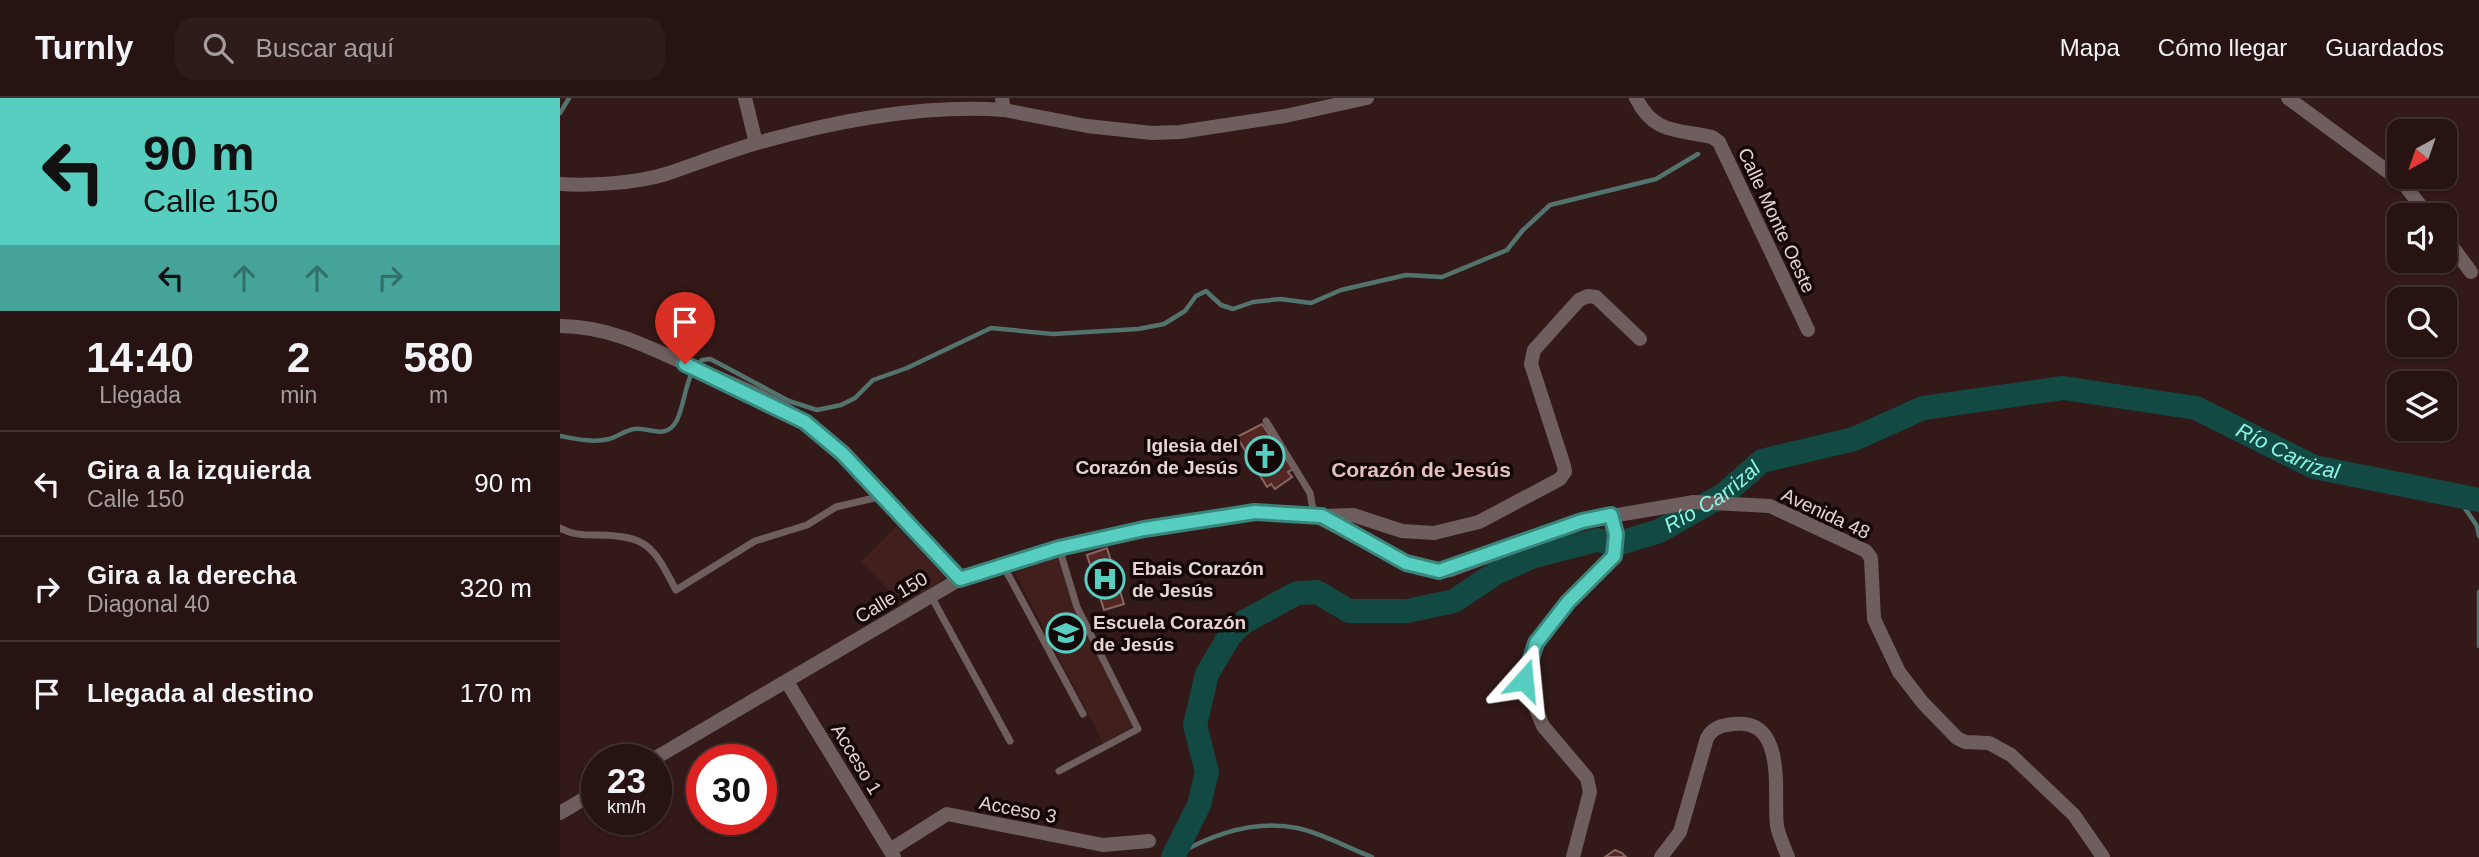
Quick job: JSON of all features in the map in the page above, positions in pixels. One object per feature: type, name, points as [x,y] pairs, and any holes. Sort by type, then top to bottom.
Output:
[{"type":"street","points":[[745,98],[756,144]]},
{"type":"street","points":[[560,184],[583,186],[664,175],[756,144],[918,104],[1003,104],[1087,126],[1166,133],[1285,116],[1367,98]]},
{"type":"street","name":"Calle Monte Oeste","points":[[1636,98],[1645,116],[1654,125],[1719,142],[1808,330]]},
{"type":"street","points":[[2288,98],[2402,182],[2419,203]]},
{"type":"street","points":[[2457,253],[2471,272]]},
{"type":"street","points":[[1318,515],[1353,516],[1402,531],[1434,533],[1479,522],[1560,479],[1565,472],[1564,466],[1531,364],[1534,350],[1579,300],[1588,296],[1596,297],[1640,339]]},
{"type":"street","points":[[560,326],[591,327],[639,342],[779,407],[805,422],[843,454],[960,579]]},
{"type":"street","name":"Avenida 48","points":[[1611,515],[1694,502],[1770,506],[1866,551],[1871,558],[1874,620],[1899,672],[1923,703],[1956,738],[1965,742],[1989,743],[2011,755],[2074,815],[2103,857]]},
{"type":"street","name":"Calle 150","points":[[672,748],[960,579],[1059,548],[1144,529],[1255,512],[1318,515],[1406,563],[1439,571],[1582,521],[1611,515]]},
{"type":"street","points":[[1573,857],[1588,806],[1590,792],[1587,778],[1543,726],[1524,680],[1536,643],[1568,602],[1614,556],[1616,534],[1611,515]]},
{"type":"street","name":"Acceso 1","points":[[787,682],[892,854]]},
{"type":"street","points":[[1661,857],[1680,832],[1711,730],[1742,723],[1759,733],[1772,749],[1776,765],[1777,827],[1788,857]]},
{"type":"street","points":[[560,813],[581,801]]},
{"type":"street","name":"Acceso 3","points":[[892,854],[940,816],[947,814],[1103,845],[1149,841]]},
{"type":"lane","points":[[1266,421],[1310,493],[1318,515]]},
{"type":"lane","points":[[560,528],[572,534],[635,538],[662,561],[676,590],[755,541],[807,525],[836,507],[883,496]]},
{"type":"lane","points":[[1059,548],[1077,607],[1139,729],[1059,771]]},
{"type":"lane","points":[[1003,565],[1083,714]]},
{"type":"lane","points":[[931,596],[1010,741]]},
{"type":"shaded area","points":[[897,526],[945,577],[906,607],[861,562]]},
{"type":"shaded area","name":"Escuela Corazón de Jesús","points":[[1058,557],[1073,605],[1133,727],[1103,743],[1015,573]]},
{"type":"building","points":[[1262,424],[1293,469],[1288,472],[1292,477],[1275,489],[1271,484],[1267,487],[1237,437]]},
{"type":"building","points":[[1107,548],[1124,604],[1104,610],[1087,555]]},
{"type":"building","points":[[1615,850],[1622,853],[1626,857],[1605,857]]},
{"type":"waterway","points":[[560,113],[569,98]]},
{"type":"waterway","points":[[560,436],[597,441],[634,429],[657,432],[668,430],[677,420],[689,380],[702,360],[710,359],[789,401],[817,410],[841,405],[855,398],[873,380],[907,368],[991,328],[1053,334],[1138,329],[1164,324],[1185,311],[1196,296],[1206,291],[1221,305],[1233,309],[1253,302],[1280,299],[1311,303],[1341,290],[1406,275],[1442,277],[1507,250],[1523,230],[1550,205],[1656,179],[1698,154]]},
{"type":"waterway","name":"Río Carrizal","points":[[1173,857],[1199,805],[1207,772],[1195,725],[1207,674],[1230,635],[1244,622],[1297,593],[1317,592],[1349,611],[1407,611],[1454,601],[1496,573],[1531,557],[1597,540],[1617,544],[1659,531],[1723,495],[1762,461],[1854,439],[1923,408],[2063,388],[2196,408],[2314,467],[2479,500]]},
{"type":"waterway","points":[[2456,495],[2477,526],[2479,536]]},
{"type":"waterway","points":[[2479,592],[2479,646]]},
{"type":"waterway","points":[[1173,857],[1217,836],[1248,827],[1264,826],[1306,830],[1372,857]]},
{"type":"place","name":"Iglesia del Corazón de Jesús","points":[[1265,456]]},
{"type":"place","name":"Ebais Corazón de Jesús","points":[[1105,579]]},
{"type":"place","name":"Escuela Corazón de Jesús","points":[[1066,633]]},
{"type":"district","name":"Corazón de Jesús","points":[[1421,470]]},
{"type":"route","points":[[685,364],[779,407],[805,422],[843,454],[960,579],[1059,548],[1144,529],[1255,512],[1322,516],[1406,563],[1439,571],[1582,521],[1611,515],[1617,544],[1614,556],[1568,602],[1536,643],[1524,680]]}]
